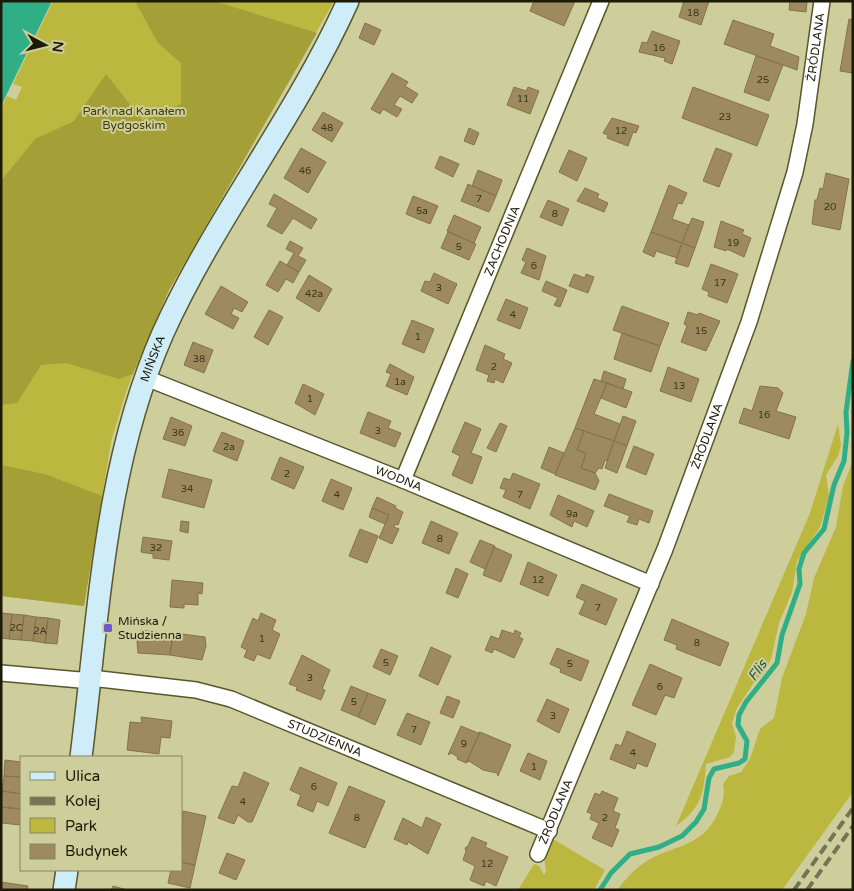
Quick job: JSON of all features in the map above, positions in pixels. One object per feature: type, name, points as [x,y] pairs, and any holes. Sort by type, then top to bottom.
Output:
[{"type":"street","name":"MIŃSKA","points":[[81,756],[114,489],[125,440],[146,378],[163,334],[187,286],[298,94],[348,1]]},
{"type":"street","name":"ZACHODNIA","points":[[403,480],[602,1]]},
{"type":"street","name":"ŹRÓDLANA","points":[[538,854],[651,584],[731,374],[789,196],[805,124],[822,1]]},
{"type":"street","name":"WODNA","points":[[146,378],[403,480],[651,584]]},
{"type":"street","name":"STUDZIENNA","points":[[1,673],[80,680],[91,678],[196,690],[231,699],[548,831]]},
{"type":"street","points":[[64,890],[67,871]]},
{"type":"green space","name":"Park nad Kanałem Bydgoskim","points":[[53,1],[334,1],[169,290],[145,342],[126,392],[111,442],[84,606],[1,596],[1,108],[7,96],[16,100],[22,87],[13,84]]},
{"type":"green space","name":"Park nad Kanałem Bydgoskim","points":[[135,1],[214,1],[317,33],[169,290],[133,374],[119,379],[66,363],[41,365],[17,403],[1,405],[1,181],[35,139],[74,121],[106,74],[143,121],[181,104],[181,63],[158,43]]},
{"type":"green space","points":[[838,424],[841,445],[838,456],[826,475],[829,496],[820,527],[797,561],[792,592],[779,623],[771,659],[765,671],[755,681],[737,708],[732,723],[736,737],[734,752],[730,757],[706,764],[700,800],[691,813],[676,826],[810,513]]},
{"type":"green space","points":[[853,461],[853,792],[782,890],[617,890],[643,864],[657,855],[687,844],[704,833],[712,824],[721,806],[724,795],[723,784],[729,776],[741,772],[750,759],[760,729],[774,718],[782,678],[806,614],[814,578],[836,527],[843,486]]},
{"type":"green space","points":[[1,465],[45,474],[102,496],[84,606],[1,596]]},
{"type":"green space","points":[[553,839],[605,870],[594,890],[518,890],[534,864],[539,866],[544,875],[546,871],[544,857]]},
{"type":"shaded area","points":[[1,1],[52,1],[1,106]]},
{"type":"building","points":[[534,1],[575,1],[564,26],[530,11]]},
{"type":"building","points":[[684,1],[709,1],[701,25],[679,17]]},
{"type":"building","points":[[790,1],[807,1],[806,12],[789,10]]},
{"type":"building","points":[[849,19],[853,20],[853,73],[840,71]]},
{"type":"building","points":[[733,20],[774,34],[770,46],[799,57],[797,70],[724,44]]},
{"type":"building","points":[[365,23],[381,30],[374,45],[359,38]]},
{"type":"building","points":[[652,31],[680,41],[672,64],[664,61],[665,58],[639,52],[642,42],[647,43]]},
{"type":"building","points":[[756,56],[783,65],[769,101],[744,92]]},
{"type":"building","points":[[392,73],[408,82],[405,86],[418,94],[412,103],[400,96],[394,105],[402,109],[397,117],[383,109],[380,114],[371,109]]},
{"type":"building","points":[[514,87],[526,91],[528,87],[539,91],[530,114],[507,105]]},
{"type":"building","points":[[693,87],[769,115],[757,146],[682,118]]},
{"type":"building","points":[[323,112],[343,123],[332,142],[312,130]]},
{"type":"building","points":[[612,118],[639,126],[636,133],[633,132],[628,146],[607,138],[608,135],[603,133]]},
{"type":"building","points":[[469,128],[479,133],[474,145],[464,141]]},
{"type":"building","points":[[301,148],[326,162],[308,193],[284,178]]},
{"type":"building","points":[[716,148],[732,154],[719,187],[703,181]]},
{"type":"building","points":[[569,150],[587,158],[577,181],[559,172]]},
{"type":"building","points":[[440,156],[459,164],[453,177],[435,168]]},
{"type":"building","points":[[478,170],[502,180],[496,196],[472,186]]},
{"type":"building","points":[[826,173],[849,179],[840,230],[812,224],[815,200],[817,200],[820,188],[823,189]]},
{"type":"building","points":[[468,184],[496,196],[489,212],[461,201]]},
{"type":"building","points":[[669,185],[687,193],[682,204],[678,203],[672,219],[689,225],[682,243],[651,232]]},
{"type":"building","points":[[585,188],[599,194],[597,198],[608,203],[604,212],[577,201]]},
{"type":"building","points":[[274,194],[317,219],[311,229],[293,218],[282,234],[267,226],[277,208],[269,204]]},
{"type":"building","points":[[413,196],[438,206],[430,224],[406,214]]},
{"type":"building","points":[[548,200],[569,209],[562,226],[540,217]]},
{"type":"building","points":[[454,215],[481,227],[474,243],[447,231]]},
{"type":"building","points":[[692,218],[704,222],[695,248],[682,243]]},
{"type":"building","points":[[721,221],[744,230],[742,234],[751,238],[744,257],[727,249],[726,251],[714,247]]},
{"type":"building","points":[[448,232],[476,244],[469,260],[441,248]]},
{"type":"building","points":[[651,232],[682,243],[677,258],[656,251],[654,257],[643,252]]},
{"type":"building","points":[[290,241],[303,248],[298,256],[306,260],[299,272],[287,265],[294,253],[286,249]]},
{"type":"building","points":[[682,243],[695,248],[688,267],[675,263]]},
{"type":"building","points":[[527,248],[546,256],[539,280],[521,273],[526,262],[522,260]]},
{"type":"building","points":[[280,261],[299,272],[293,283],[286,279],[278,292],[266,285]]},
{"type":"building","points":[[711,264],[738,274],[727,303],[708,296],[709,292],[702,289]]},
{"type":"building","points":[[434,273],[457,284],[448,304],[421,291],[425,281],[430,282]]},
{"type":"building","points":[[574,274],[585,278],[586,274],[594,277],[588,293],[569,286]]},
{"type":"building","points":[[309,275],[332,289],[319,312],[296,298]]},
{"type":"building","points":[[546,281],[567,290],[560,307],[554,305],[558,298],[542,291]]},
{"type":"building","points":[[221,286],[248,302],[242,312],[234,308],[231,314],[239,318],[233,329],[205,314]]},
{"type":"building","points":[[506,299],[528,308],[520,329],[497,320]]},
{"type":"building","points":[[622,306],[669,323],[660,346],[613,330]]},
{"type":"building","points":[[269,310],[283,317],[268,345],[254,337]]},
{"type":"building","points":[[688,312],[698,315],[699,313],[720,321],[706,351],[681,342],[687,326],[684,324]]},
{"type":"building","points":[[412,320],[434,329],[424,353],[402,344]]},
{"type":"building","points":[[622,333],[660,346],[651,372],[614,359]]},
{"type":"building","points":[[193,342],[213,350],[204,373],[184,365]]},
{"type":"building","points":[[485,345],[505,354],[503,359],[512,363],[503,383],[495,379],[494,383],[487,381],[489,375],[476,370]]},
{"type":"building","points":[[390,364],[414,377],[407,395],[386,386],[391,374],[386,372]]},
{"type":"building","points":[[668,367],[699,379],[691,402],[660,391]]},
{"type":"building","points":[[604,371],[626,379],[623,389],[601,381]]},
{"type":"building","points":[[594,379],[607,383],[594,414],[620,424],[614,441],[575,428]]},
{"type":"building","points":[[607,383],[632,392],[626,408],[601,398]]},
{"type":"building","points":[[303,384],[324,394],[315,415],[295,403]]},
{"type":"building","points":[[760,386],[778,388],[783,393],[776,411],[796,417],[789,439],[739,423],[744,408],[752,411]]},
{"type":"building","points":[[368,412],[391,421],[388,428],[401,433],[395,447],[360,433]]},
{"type":"building","points":[[623,416],[636,421],[627,446],[614,441]]},
{"type":"building","points":[[171,417],[192,426],[185,446],[163,439]]},
{"type":"building","points":[[465,422],[481,429],[471,453],[482,457],[472,484],[452,475],[460,456],[452,452]]},
{"type":"building","points":[[500,423],[507,426],[496,452],[487,448]]},
{"type":"building","points":[[575,428],[584,431],[577,450],[586,453],[581,468],[595,473],[599,481],[595,490],[555,475]]},
{"type":"building","points":[[584,431],[614,441],[607,461],[605,460],[602,469],[599,468],[595,473],[581,468],[586,453],[577,450]]},
{"type":"building","points":[[222,432],[244,441],[237,461],[213,451]]},
{"type":"building","points":[[614,441],[627,446],[617,473],[605,468]]},
{"type":"building","points":[[634,446],[654,454],[646,475],[626,467]]},
{"type":"building","points":[[549,447],[564,453],[555,474],[541,468]]},
{"type":"building","points":[[280,457],[304,467],[294,489],[271,479]]},
{"type":"building","points":[[169,469],[212,480],[204,508],[162,497]]},
{"type":"building","points":[[513,473],[540,484],[530,509],[503,497],[506,490],[500,488],[504,478],[510,480]]},
{"type":"building","points":[[331,479],[352,488],[343,510],[322,501]]},
{"type":"building","points":[[609,494],[653,511],[649,523],[639,519],[637,525],[627,522],[630,516],[604,506]]},
{"type":"building","points":[[558,495],[594,511],[587,527],[574,521],[572,527],[550,515]]},
{"type":"building","points":[[377,497],[396,506],[395,508],[403,512],[398,525],[395,524],[394,527],[399,529],[392,544],[379,538],[389,515],[372,508]]},
{"type":"building","points":[[372,508],[389,515],[385,524],[369,517]]},
{"type":"building","points":[[181,521],[189,522],[188,533],[180,531]]},
{"type":"building","points":[[431,521],[458,533],[449,554],[422,543]]},
{"type":"building","points":[[360,529],[378,536],[367,563],[349,556]]},
{"type":"building","points":[[143,537],[172,541],[169,560],[153,558],[153,554],[141,552]]},
{"type":"building","points":[[480,540],[495,546],[485,569],[470,562]]},
{"type":"building","points":[[494,547],[512,555],[501,582],[483,575]]},
{"type":"building","points":[[528,562],[557,575],[548,596],[520,584]]},
{"type":"building","points":[[456,568],[468,574],[458,598],[446,593]]},
{"type":"building","points":[[172,580],[203,583],[202,594],[198,593],[198,605],[184,604],[184,608],[170,607]]},
{"type":"building","points":[[582,584],[617,599],[606,625],[579,614],[585,601],[576,597]]},
{"type":"building","points":[[1,613],[12,614],[9,639],[1,638]]},
{"type":"building","points":[[261,613],[276,620],[272,630],[280,634],[270,659],[257,654],[254,661],[244,657],[247,650],[241,647],[253,618],[258,621]]},
{"type":"building","points":[[12,614],[24,615],[21,640],[9,639]]},
{"type":"building","points":[[24,615],[36,617],[33,641],[21,640]]},
{"type":"building","points":[[36,617],[48,618],[45,643],[33,641]]},
{"type":"building","points":[[48,618],[60,620],[57,644],[45,643]]},
{"type":"building","points":[[672,619],[729,643],[720,666],[676,649],[677,645],[664,640]]},
{"type":"building","points":[[141,630],[173,635],[170,655],[138,653],[137,642]]},
{"type":"building","points":[[502,630],[514,634],[515,630],[521,633],[519,637],[523,639],[514,658],[494,649],[492,653],[485,650],[491,636],[499,639]]},
{"type":"building","points":[[182,634],[205,637],[206,646],[202,660],[170,655],[173,635]]},
{"type":"building","points":[[431,647],[451,656],[438,685],[419,676]]},
{"type":"building","points":[[557,648],[589,661],[581,681],[560,672],[561,669],[550,664]]},
{"type":"building","points":[[381,649],[398,656],[390,675],[373,667]]},
{"type":"building","points":[[302,655],[330,670],[322,689],[325,690],[321,700],[296,690],[297,687],[289,684]]},
{"type":"building","points":[[650,664],[682,678],[674,698],[665,695],[656,715],[632,705]]},
{"type":"building","points":[[351,686],[368,693],[358,717],[341,710]]},
{"type":"building","points":[[368,693],[386,700],[375,725],[358,717]]},
{"type":"building","points":[[447,696],[460,701],[453,718],[440,713]]},
{"type":"building","points":[[547,699],[569,709],[559,733],[537,721]]},
{"type":"building","points":[[407,713],[430,722],[421,745],[397,735]]},
{"type":"building","points":[[141,717],[172,721],[170,738],[161,737],[159,754],[127,750],[130,722],[142,723]]},
{"type":"building","points":[[461,726],[478,733],[480,732],[466,763],[457,759],[458,757],[451,753],[448,755]]},
{"type":"building","points":[[627,731],[656,744],[647,767],[637,763],[635,769],[610,759],[616,744],[621,746]]},
{"type":"building","points":[[480,732],[511,745],[498,776],[497,773],[483,770],[469,761],[466,763]]},
{"type":"building","points":[[528,753],[547,761],[540,780],[520,771]]},
{"type":"building","points":[[5,760],[20,762],[20,777],[4,776]]},
{"type":"building","points":[[300,767],[337,783],[328,806],[317,801],[313,812],[297,805],[301,795],[290,790]]},
{"type":"building","points":[[244,772],[269,783],[252,822],[248,822],[238,815],[234,824],[218,818],[232,786],[238,787]]},
{"type":"building","points":[[4,776],[20,777],[20,794],[2,791]]},
{"type":"building","points":[[349,786],[385,801],[365,848],[329,833]]},
{"type":"building","points":[[2,791],[20,794],[20,809],[1,807]]},
{"type":"building","points":[[602,791],[618,798],[613,811],[620,814],[615,828],[619,830],[612,847],[592,838],[599,823],[590,819],[592,814],[587,812],[595,793],[600,795]]},
{"type":"building","points":[[1,807],[20,809],[20,825],[1,823]]},
{"type":"building","points":[[183,811],[206,816],[195,865],[182,862]]},
{"type":"building","points":[[426,817],[441,824],[428,854],[408,842],[407,845],[394,839],[403,818],[422,828]]},
{"type":"building","points":[[472,837],[487,843],[485,847],[508,857],[496,886],[486,881],[484,886],[470,880],[475,866],[463,860],[465,848]]},
{"type":"building","points":[[227,853],[245,860],[236,880],[219,873]]},
{"type":"building","points":[[182,862],[195,865],[190,888],[168,883],[171,871],[182,871]]},
{"type":"building","points":[[1,882],[28,886],[27,890],[1,890]]},
{"type":"building","points":[[113,886],[127,890],[111,890]]},
{"type":"waterway","name":"Flis","points":[[600,890],[611,873],[630,854],[659,847],[682,836],[696,822],[704,809],[709,778],[714,769],[739,763],[745,759],[747,741],[738,725],[739,715],[746,702],[777,663],[782,635],[800,584],[799,569],[804,553],[824,529],[834,485],[844,461],[847,433],[846,412],[853,361]]},
{"type":"railway","points":[[794,890],[853,808]]},
{"type":"railway","points":[[807,890],[853,826]]},
{"type":"place","name":"Mińska / Studzienna","points":[[108,628]]}]
